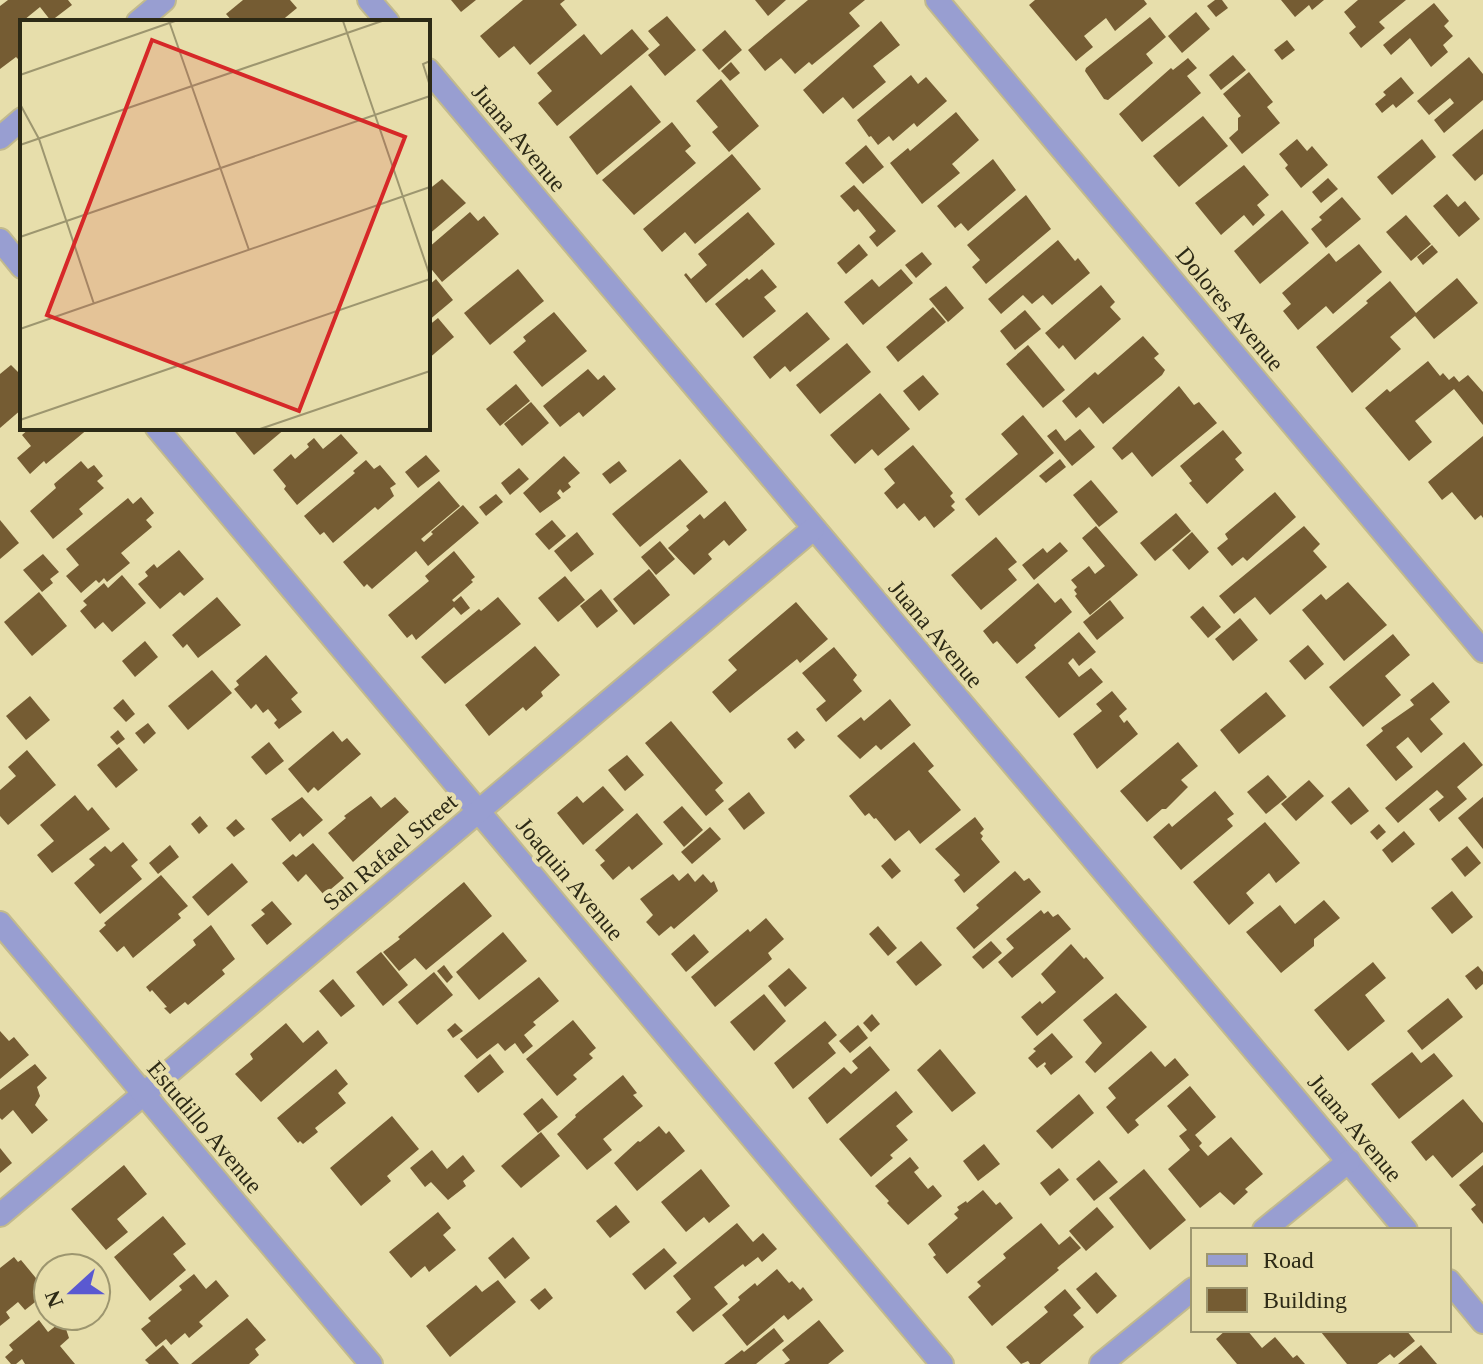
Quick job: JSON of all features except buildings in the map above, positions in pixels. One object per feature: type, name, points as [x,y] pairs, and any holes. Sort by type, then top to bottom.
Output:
[{"type":"street","points":[[140,20],[164,0]]},
{"type":"street","points":[[369,0],[386,20]]},
{"type":"street","name":"Dolores Avenue","points":[[937,0],[1483,651]]},
{"type":"street","name":"Juana Avenue","points":[[430,72],[1404,1228]]},
{"type":"street","points":[[0,138],[20,121]]},
{"type":"street","points":[[0,240],[20,265]]},
{"type":"street","name":"Joaquin Avenue","points":[[159,430],[942,1364]]},
{"type":"street","name":"San Rafael Street","points":[[0,1215],[813,529]]},
{"type":"street","name":"Estudillo Avenue","points":[[0,923],[371,1364]]},
{"type":"street","points":[[1266,1228],[1349,1161]]},
{"type":"street","points":[[1451,1283],[1483,1322]]},
{"type":"street","points":[[1101,1364],[1191,1291]]}]
